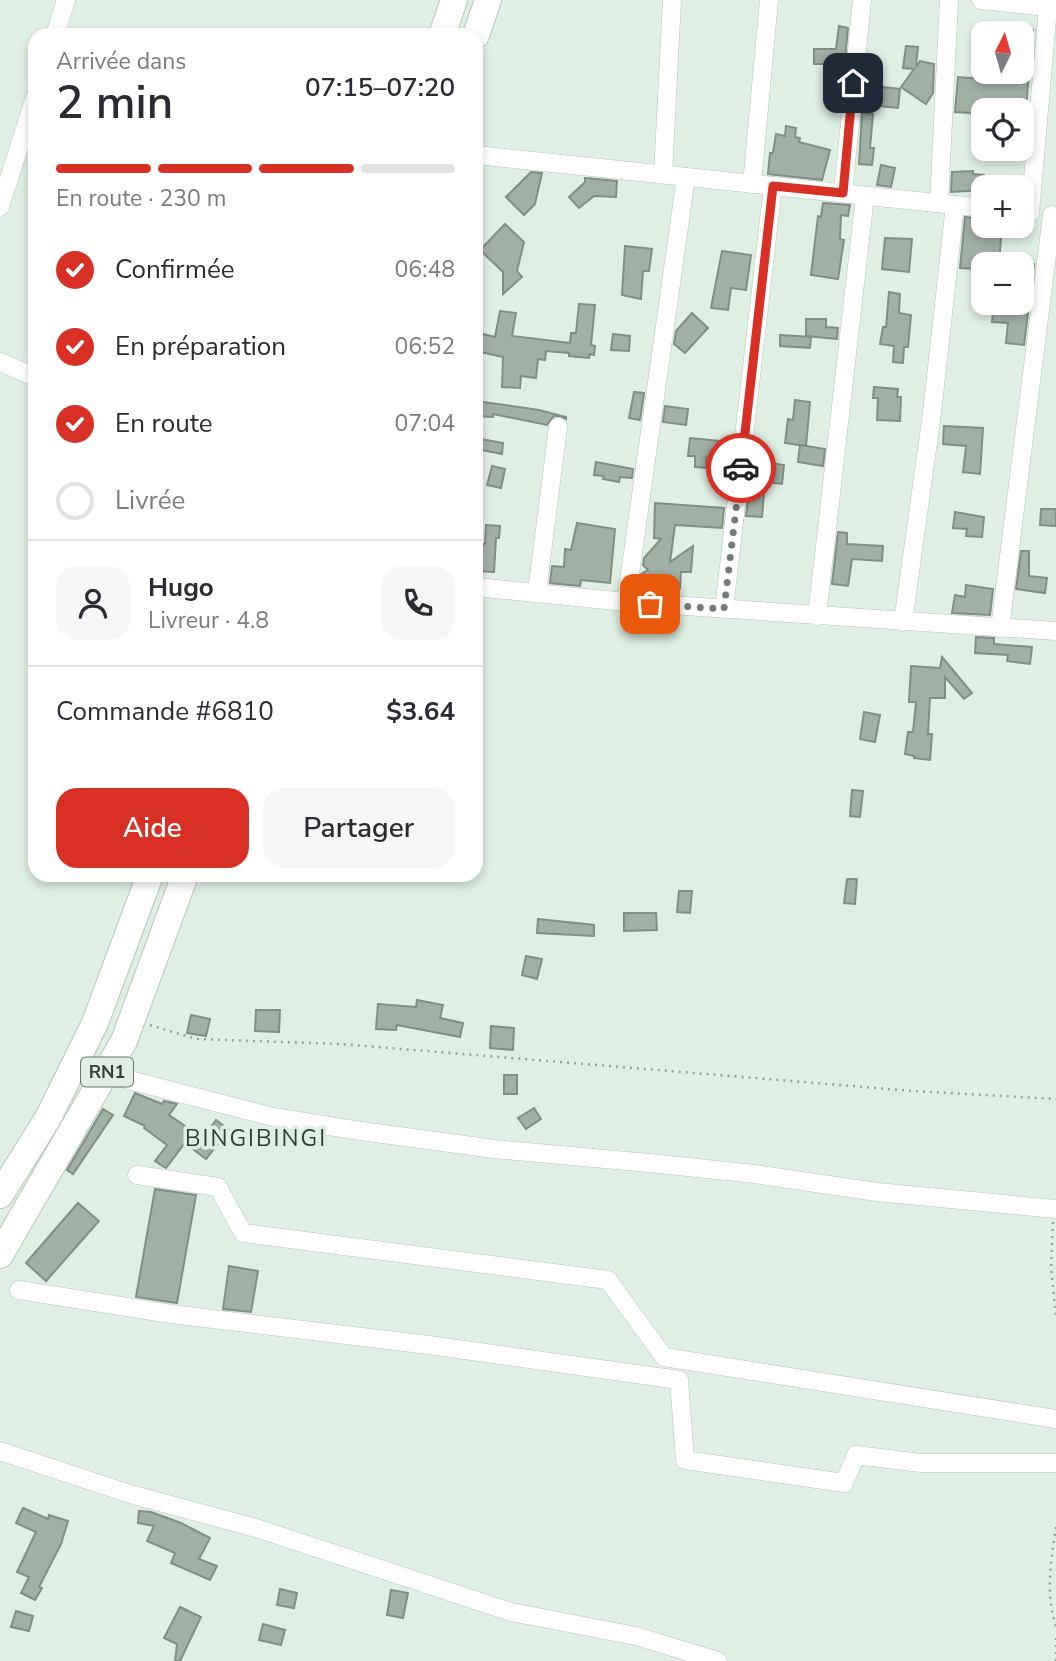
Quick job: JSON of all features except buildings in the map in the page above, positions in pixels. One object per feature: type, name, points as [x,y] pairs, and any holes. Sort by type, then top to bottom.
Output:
[{"type":"highway","points":[[444,28],[454,0]]},
{"type":"highway","points":[[478,28],[488,0]]},
{"type":"highway","name":"RN1","points":[[0,1195],[48,1118],[95,1023],[147,882]]},
{"type":"highway","name":"RN1","points":[[0,1255],[124,1041],[182,882]]},
{"type":"street","points":[[57,28],[66,0]]},
{"type":"street","points":[[663,174],[672,0]]},
{"type":"street","points":[[752,184],[769,0]]},
{"type":"street","points":[[843,193],[862,0]]},
{"type":"street","points":[[903,621],[932,413],[947,204],[949,0]]},
{"type":"street","points":[[981,0],[1023,2],[1052,8],[1031,175]]},
{"type":"street","points":[[0,207],[28,119]]},
{"type":"street","points":[[483,156],[971,207]]},
{"type":"street","points":[[626,602],[686,177]]},
{"type":"street","points":[[724,609],[773,186]]},
{"type":"street","points":[[817,615],[864,196]]},
{"type":"street","points":[[1000,628],[1054,216],[1034,214]]},
{"type":"street","points":[[0,362],[28,374]]},
{"type":"street","points":[[537,592],[558,427]]},
{"type":"street","points":[[483,588],[626,602],[1056,631]]},
{"type":"street","points":[[106,1074],[273,1117],[379,1133],[494,1149],[755,1174],[877,1192],[1055,1209]]},
{"type":"street","points":[[136,1175],[218,1186],[243,1233],[608,1280],[664,1357],[1056,1419]]},
{"type":"street","points":[[19,1290],[171,1314],[429,1345],[679,1380],[685,1460],[844,1483],[856,1455],[921,1463],[1056,1463]]},
{"type":"street","points":[[0,1451],[130,1494],[256,1528],[511,1612],[636,1636],[718,1661]]},
{"type":"path","points":[[133,1020],[196,1038],[341,1044],[899,1090],[1056,1099]]},
{"type":"path","points":[[1055,1209],[1051,1267],[1056,1316]]},
{"type":"path","points":[[1056,1527],[1050,1574],[1050,1608],[1056,1626]]},
{"type":"path","points":[[1056,1636],[1056,1661]]},
{"type":"way so far","points":[[650,604],[724,609],[741,468]]},
{"type":"district","name":"BINGIBINGI","points":[[256,1138]]},
{"type":"route","points":[[741,468],[773,186],[843,193],[853,83]]}]
